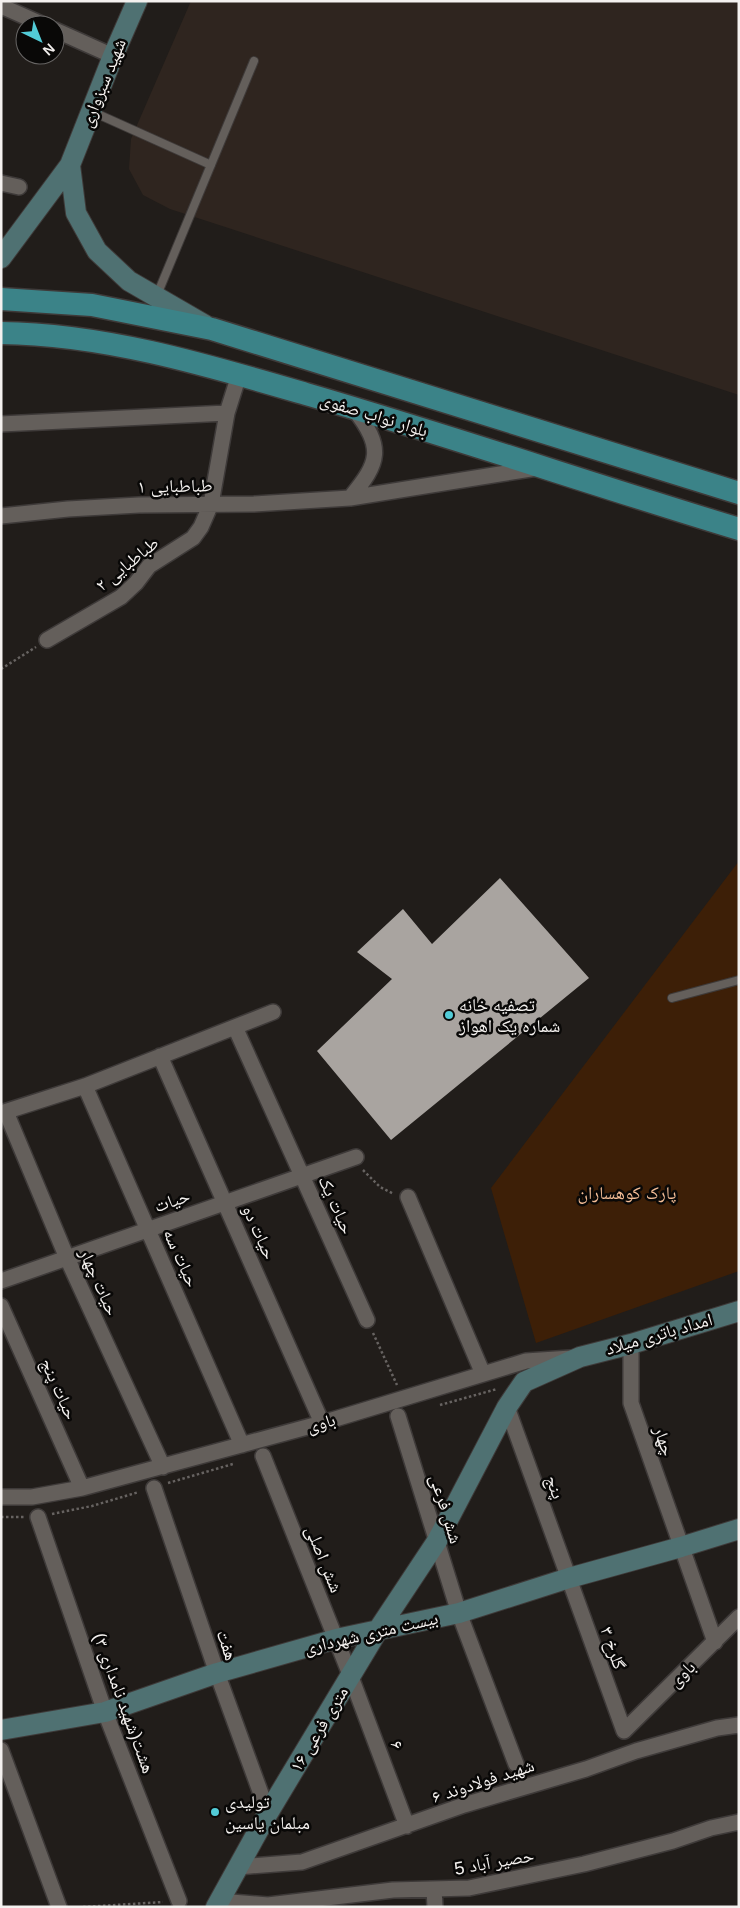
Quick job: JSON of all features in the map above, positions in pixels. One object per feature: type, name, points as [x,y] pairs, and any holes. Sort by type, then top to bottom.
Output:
[{"type":"main road","name":"بلوار نواب صفوی","points":[[1,299],[92,305],[212,329],[739,493]]},
{"type":"main road","name":"بلوار نواب صفوی","points":[[1,333],[87,340],[157,354],[239,375],[354,408],[739,529]]},
{"type":"street","name":"شهید سبزواری","points":[[70,165],[137,1]]},
{"type":"street","points":[[1,6],[21,15]]},
{"type":"street","points":[[65,34],[113,56]]},
{"type":"street","points":[[1,258],[70,165]]},
{"type":"street","points":[[70,165],[76,213],[97,251],[129,281],[212,329]]},
{"type":"street","points":[[1,183],[19,187]]},
{"type":"street","name":"طباطبایی ۲","points":[[47,640],[122,597],[149,566],[193,538],[202,527],[211,504],[227,413],[239,375]]},
{"type":"street","points":[[350,498],[374,463],[375,443],[367,425],[354,408]]},
{"type":"street","points":[[1,424],[227,413]]},
{"type":"street","name":"طباطبایی ۱","points":[[1,516],[68,509],[139,505],[350,498],[540,468]]},
{"type":"street","points":[[3,1112],[85,1086],[273,1012]]},
{"type":"street","name":"حیات یک","points":[[235,1027],[368,1320]]},
{"type":"street","name":"حیات دو","points":[[160,1056],[322,1423]]},
{"type":"street","name":"حیات سه","points":[[85,1086],[242,1446]]},
{"type":"street","name":"حیات چهار","points":[[3,1112],[67,1258],[163,1467]]},
{"type":"street","name":"حیات","points":[[1,1281],[356,1157]]},
{"type":"street","points":[[408,1197],[484,1374]]},
{"type":"street","name":"حیات پنج","points":[[1,1306],[82,1488]]},
{"type":"street","name":"امداد باتری میلاد","points":[[580,1357],[738,1316]]},
{"type":"street","name":"چهار","points":[[631,1344],[631,1403],[681,1547],[695,1579],[715,1642]]},
{"type":"street","name":"باوی","points":[[1,1497],[32,1497],[82,1488],[242,1446],[526,1361],[580,1357]]},
{"type":"street","name":"۱۶ متری فرعی","points":[[217,1904],[268,1813],[378,1630],[437,1541],[507,1407],[524,1382],[580,1357]]},
{"type":"street","name":"پنج","points":[[507,1407],[569,1578]]},
{"type":"street","name":"شش فرعی","points":[[398,1416],[459,1613],[516,1764]]},
{"type":"street","name":"شش اصلی","points":[[263,1456],[351,1677]]},
{"type":"street","name":"هفت","points":[[154,1488],[217,1673],[268,1813]]},
{"type":"street","name":"هشت(شهید نامداری ۳)","points":[[38,1516],[105,1712],[178,1901]]},
{"type":"street","name":"بیست متری شهرداری","points":[[1,1730],[105,1712],[217,1673],[336,1639],[459,1613],[569,1578],[739,1529]]},
{"type":"street","name":"گلرخ ۳","points":[[569,1578],[624,1731]]},
{"type":"street","name":"باوی","points":[[624,1731],[739,1617]]},
{"type":"street","name":"۶","points":[[351,1677],[407,1826]]},
{"type":"street","name":"شهید فولادوند ۶","points":[[238,1868],[302,1862],[464,1805],[586,1769],[636,1751],[717,1728],[739,1725]]},
{"type":"street","points":[[1,1750],[59,1907]]},
{"type":"street","name":"حصیر آباد 5","points":[[217,1904],[268,1905],[384,1891],[469,1888],[584,1864],[673,1841],[711,1828],[739,1822]]},
{"type":"street","points":[[434,1889],[435,1907]]},
{"type":"lane","points":[[157,297],[254,62]]},
{"type":"lane","points":[[91,111],[211,165]]},
{"type":"lane","points":[[672,998],[739,980]]},
{"type":"path","points":[[1,669],[47,640]]},
{"type":"path","points":[[356,1157],[372,1181],[389,1192],[408,1197]]},
{"type":"path","points":[[368,1320],[403,1398]]},
{"type":"path","points":[[83,1907],[178,1901]]},
{"type":"shaded area","points":[[191,1],[739,1],[739,395],[170,209],[143,195],[129,169],[131,139]]},
{"type":"green space","name":"پارک کوهساران","points":[[739,861],[739,1271],[536,1343],[491,1188]]},
{"type":"building","name":"تصفیه خانه شماره یک اهواز","points":[[500,878],[589,978],[391,1140],[317,1051],[392,979],[357,952],[403,909],[432,944]]},
{"type":"place","name":"تصفیه خانه شماره یک اهواز","points":[[449,1015]]},
{"type":"place","name":"تولیدی مبلمان یاسین","points":[[215,1812]]}]
